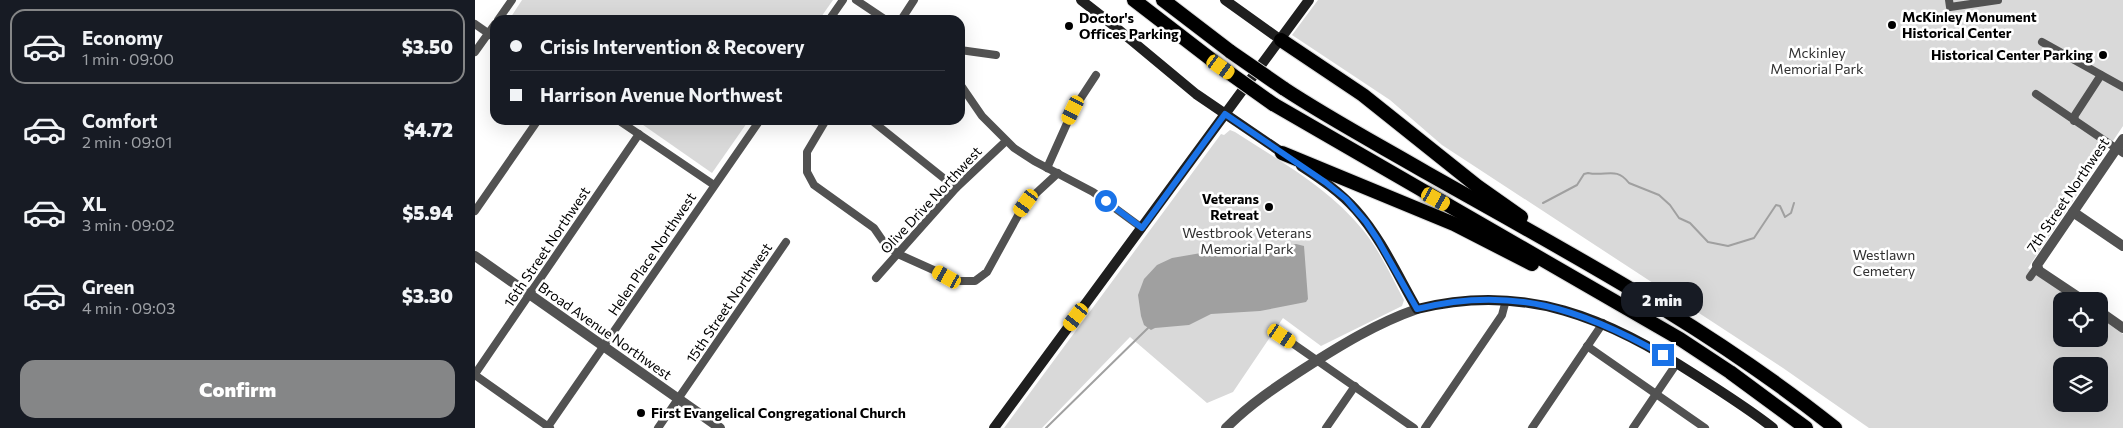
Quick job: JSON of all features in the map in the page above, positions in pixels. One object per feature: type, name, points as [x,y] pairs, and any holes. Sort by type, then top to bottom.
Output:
[{"type":"highway","points":[[1134,0],[1221,67],[1273,104],[1680,340],[1731,372],[1806,428]]},
{"type":"highway","points":[[1163,0],[1231,52],[1283,88],[1353,131],[1641,294],[1750,364],[1835,428]]},
{"type":"highway","points":[[1281,40],[1363,95],[1505,206],[1615,271],[1641,294]]},
{"type":"highway","points":[[1282,153],[1454,224],[1624,315],[1680,340]]},
{"type":"main road","points":[[1081,0],[1178,81],[1325,182],[1356,210],[1378,240],[1417,309],[1456,301],[1522,301],[1561,309],[1603,323],[1677,363],[1773,428]]},
{"type":"main road","points":[[1225,0],[1281,40]]},
{"type":"main road","points":[[995,428],[1309,0]]},
{"type":"street","points":[[502,15],[512,0]]},
{"type":"street","points":[[832,15],[843,0]]},
{"type":"street","points":[[856,0],[878,15]]},
{"type":"street","points":[[904,15],[914,0]]},
{"type":"street","points":[[1949,0],[1950,7],[1998,0]]},
{"type":"street","points":[[475,24],[490,35]]},
{"type":"street","points":[[475,52],[490,38]]},
{"type":"street","points":[[2042,42],[2123,87]]},
{"type":"street","points":[[965,51],[996,55]]},
{"type":"street","points":[[1047,168],[1073,110],[1096,75]]},
{"type":"street","points":[[2074,120],[2075,115],[2101,75]]},
{"type":"street","points":[[965,91],[982,116],[1006,142],[1047,168],[1093,192],[1142,228]]},
{"type":"street","points":[[2036,94],[2120,151]]},
{"type":"street","points":[[475,211],[535,125]]},
{"type":"street","points":[[626,125],[714,185]]},
{"type":"street","name":"Helen Place Northwest","points":[[549,428],[603,346],[756,125]]},
{"type":"street","points":[[823,125],[807,152],[806,167],[808,177],[821,192],[873,228],[885,244],[898,254],[958,281],[969,282],[979,279],[991,267],[1011,227],[1026,203],[1058,173]]},
{"type":"street","points":[[877,125],[956,188]]},
{"type":"street","name":"16th Street Northwest","points":[[475,375],[639,134]]},
{"type":"street","name":"7th Street Northwest","points":[[2037,267],[2073,212],[2120,151],[2123,139]]},
{"type":"street","name":"Olive Drive Northwest","points":[[876,278],[956,188],[1006,142]]},
{"type":"street","points":[[2073,212],[2123,246]]},
{"type":"street","name":"15th Street Northwest","points":[[658,428],[786,242]]},
{"type":"street","name":"Broad Avenue Northwest","points":[[475,256],[720,428]]},
{"type":"street","points":[[2030,277],[2037,267],[2041,272],[2071,292]]},
{"type":"street","points":[[1425,428],[1502,315],[1506,300]]},
{"type":"street","points":[[1226,428],[1257,400],[1317,360],[1365,332],[1417,309]]},
{"type":"street","points":[[2108,317],[2123,328]]},
{"type":"street","points":[[1531,428],[1603,323]]},
{"type":"street","points":[[1282,336],[1414,428]]},
{"type":"street","points":[[1587,346],[1705,428]]},
{"type":"street","points":[[1633,428],[1677,363]]},
{"type":"street","points":[[475,375],[549,428]]},
{"type":"street","points":[[1326,428],[1355,386]]},
{"type":"green space","points":[[522,0],[833,0],[822,15],[512,15]]},
{"type":"green space","name":"Westlawn Cemetery","points":[[1318,0],[2123,0],[2123,126],[2028,268],[2063,292],[2053,292],[2053,347],[2108,347],[2108,323],[2123,334],[2123,428],[1869,428],[1783,368],[1442,145],[1390,100],[1292,35]]},
{"type":"green space","points":[[643,125],[746,125],[712,173]]},
{"type":"green space","name":"Westbrook Veterans Memorial Park","points":[[1230,130],[1303,176],[1350,215],[1380,255],[1404,300],[1402,306],[1321,346],[1283,318],[1233,392],[1207,403],[1130,337],[1042,428],[1004,428],[1221,134],[1224,135]]},
{"type":"shaded area","points":[[1296,244],[1304,246],[1308,299],[1306,302],[1260,311],[1211,314],[1189,325],[1151,330],[1144,325],[1138,295],[1144,279],[1157,265],[1172,258],[1230,248],[1260,248]]},
{"type":"waterway","points":[[1543,203],[1577,185],[1584,174],[1615,173],[1629,183],[1659,195],[1670,205],[1679,218],[1690,223],[1708,242],[1728,246],[1754,238],[1776,205],[1780,206],[1785,217],[1791,213],[1794,203]]},
{"type":"waterway","points":[[1046,428],[1148,328]]},
{"type":"place","name":"McKinley Monument Historical Center","points":[[1892,25]]},
{"type":"place","name":"Doctor's Offices Parking","points":[[1069,26]]},
{"type":"place","name":"Historical Center Parking","points":[[2103,55]]},
{"type":"place","name":"Veterans Retreat","points":[[1269,207]]},
{"type":"place","name":"First Evangelical Congregational Church","points":[[641,413]]},
{"type":"route","points":[[1106,201],[1142,228],[1225,114],[1325,182],[1346,199],[1366,222],[1378,240],[1417,309],[1449,302],[1470,300],[1522,301],[1561,309],[1591,318],[1619,330],[1663,355]]},
{"type":"park label","name":"Mckinley Memorial Park","points":[[1817,62]]}]
